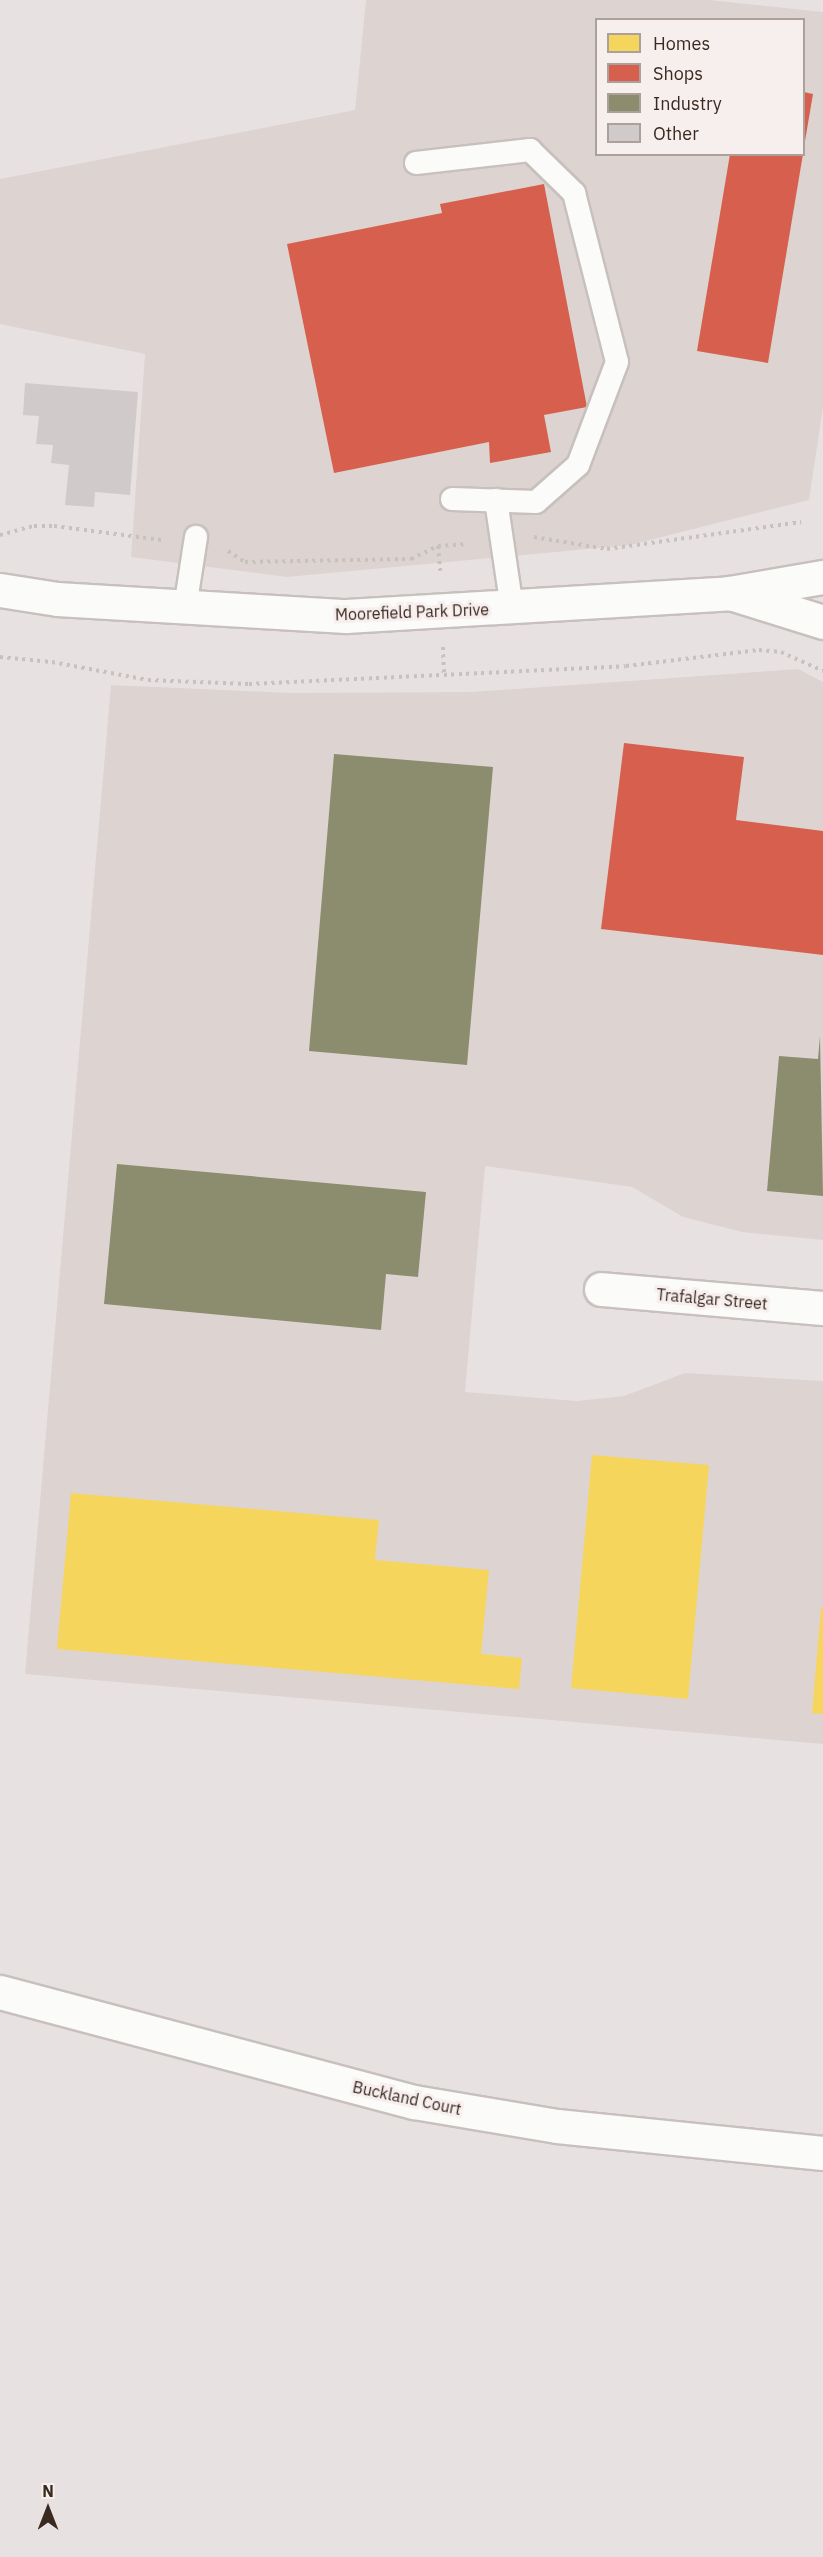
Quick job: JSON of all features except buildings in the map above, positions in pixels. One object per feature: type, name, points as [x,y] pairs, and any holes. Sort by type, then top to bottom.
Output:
[{"type":"street","name":"Moorefield Park Drive","points":[[0,590],[57,599],[346,616],[512,608],[730,593],[823,577]]},
{"type":"street","points":[[730,593],[823,622]]},
{"type":"street","name":"Trafalgar Street","points":[[601,1289],[823,1308]]},
{"type":"street","name":"Buckland Court","points":[[0,1992],[414,2102],[557,2126],[823,2153]]},
{"type":"lane","points":[[416,163],[530,150],[567,186],[574,193],[617,362],[578,465],[536,502],[452,499]]},
{"type":"lane","points":[[496,500],[512,608]]},
{"type":"lane","points":[[185,608],[195,541]]},
{"type":"path","points":[[0,535],[34,526],[54,526],[195,541],[222,548],[245,562],[411,560],[438,546],[502,542],[532,537],[607,549],[801,522]]},
{"type":"path","points":[[438,546],[444,676]]},
{"type":"path","points":[[0,657],[52,662],[147,680],[249,684],[626,666],[759,650],[781,652],[823,671]]},
{"type":"shaded area","points":[[366,0],[709,0],[823,12],[823,407],[809,500],[630,545],[287,577],[131,557],[145,354],[0,324],[0,179],[355,110]]},
{"type":"shaded area","points":[[798,669],[823,682],[823,1240],[742,1232],[683,1217],[632,1187],[485,1166],[465,1392],[577,1401],[624,1396],[685,1373],[823,1381],[823,1744],[25,1674],[111,685],[291,693],[471,692]]}]
